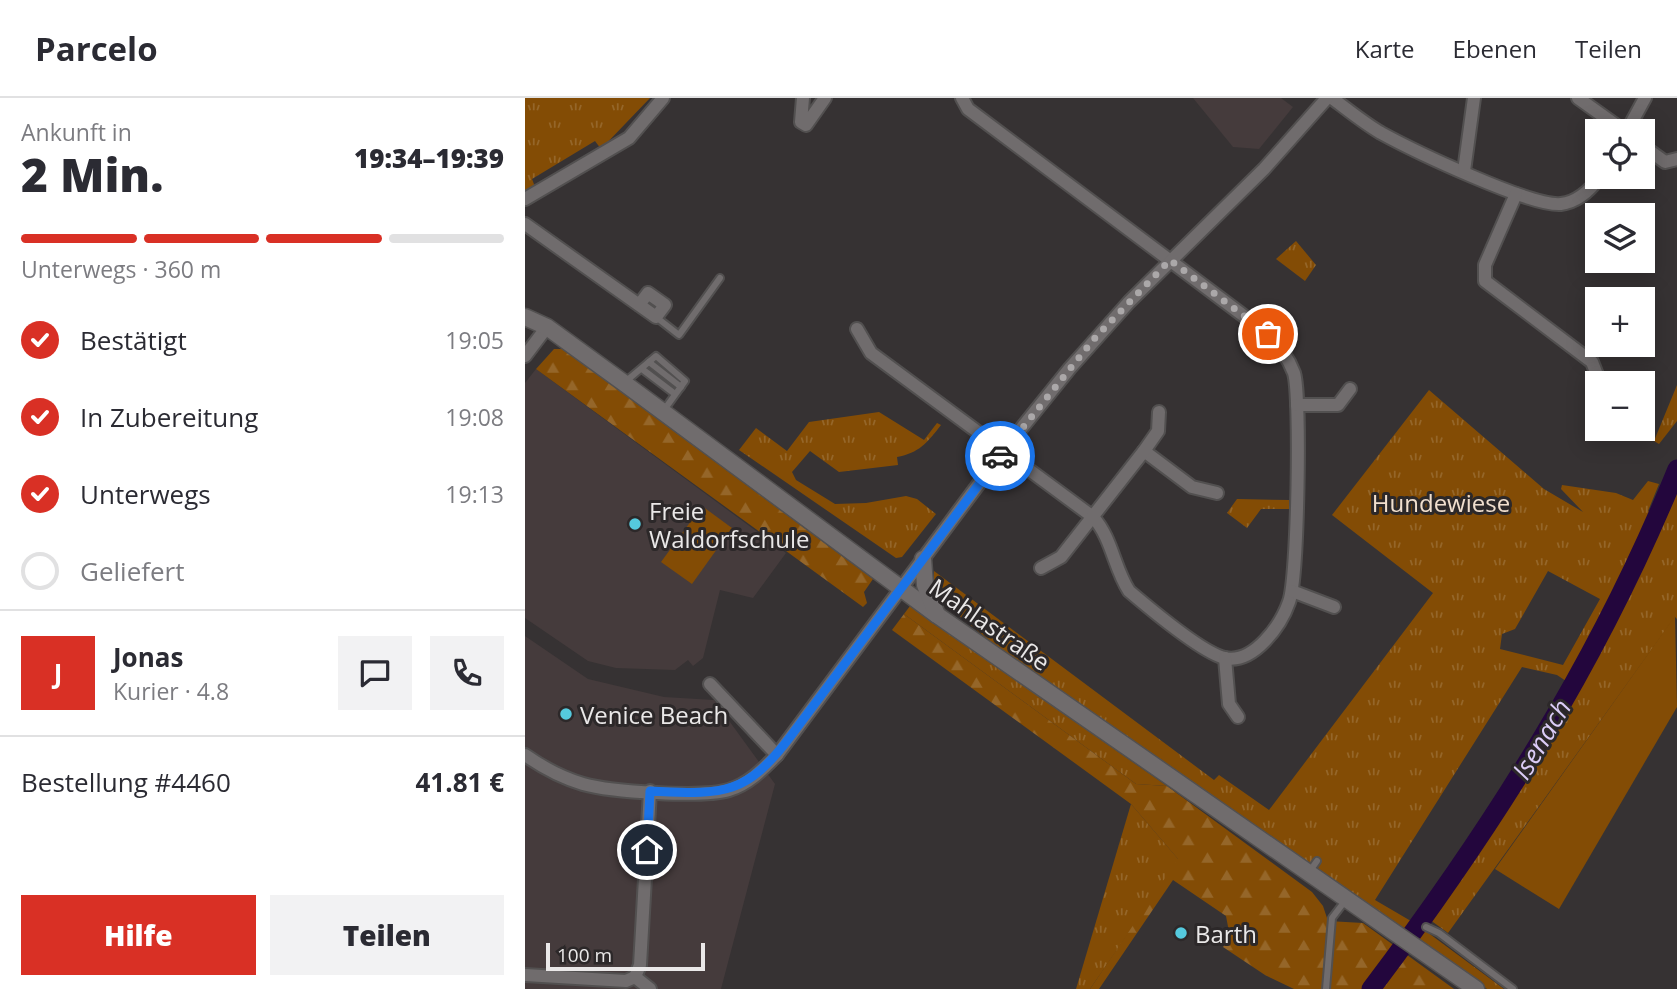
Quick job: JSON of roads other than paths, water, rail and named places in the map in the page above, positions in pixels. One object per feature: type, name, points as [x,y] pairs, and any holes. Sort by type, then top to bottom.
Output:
[{"type":"street","points":[[525,199],[629,138],[663,98]]},
{"type":"street","points":[[803,98],[801,122],[806,125],[825,98]]},
{"type":"street","points":[[857,329],[871,354],[1093,517],[1105,534],[1129,591],[1207,650],[1225,658],[1243,656],[1261,644],[1283,614],[1292,592],[1297,405],[1294,374],[1285,352],[1268,334],[968,109],[962,98]]},
{"type":"street","points":[[525,755],[559,775],[585,785],[650,791],[714,793],[731,789],[761,772],[777,755],[1005,450],[1094,339],[1170,260],[1264,169],[1330,98],[1380,132],[1516,194],[1542,203],[1562,204],[1591,189]]},
{"type":"street","points":[[1464,171],[1474,98]]},
{"type":"street","points":[[1578,98],[1608,119]]},
{"type":"street","points":[[1632,119],[1645,98]]},
{"type":"street","points":[[1655,155],[1665,162],[1677,159]]},
{"type":"street","points":[[1516,194],[1485,265],[1485,281],[1593,362],[1596,371]]},
{"type":"street","points":[[525,224],[656,317]]},
{"type":"street","name":"Mahlastraße","points":[[525,304],[547,327],[937,615],[1313,867],[1346,899],[1476,989]]},
{"type":"street","name":"Mahlastraße","points":[[525,317],[547,327]]},
{"type":"street","points":[[525,356],[547,327]]},
{"type":"street","points":[[1297,405],[1338,405],[1350,389]]},
{"type":"street","points":[[1041,568],[1061,557],[1093,517],[1158,431],[1159,412]]},
{"type":"street","points":[[1143,450],[1192,487],[1217,493]]},
{"type":"street","points":[[923,559],[925,585],[937,615]]},
{"type":"street","points":[[1292,592],[1334,607]]},
{"type":"street","points":[[1225,658],[1229,704],[1238,717]]},
{"type":"street","points":[[711,684],[777,755]]},
{"type":"street","points":[[525,975],[626,981],[635,977],[640,965],[650,791]]},
{"type":"street","points":[[635,977],[650,989]]},
{"type":"lane","points":[[656,317],[679,335],[720,278]]},
{"type":"lane","points":[[624,383],[656,356],[677,371],[685,381],[662,412]]},
{"type":"lane","points":[[642,369],[675,394]]},
{"type":"lane","points":[[1326,989],[1332,918],[1346,899]]},
{"type":"lane","points":[[1426,927],[1439,933],[1513,989]]},
{"type":"waterway","name":"Isenach","points":[[1371,989],[1460,866],[1541,739],[1614,607],[1677,469]]},
{"type":"place","name":"Freie Waldorfschule","points":[[635,524]]},
{"type":"place","name":"Venice Beach","points":[[566,714]]},
{"type":"place","name":"Barth","points":[[1181,933]]},
{"type":"park label","name":"Hundewiese","points":[[1441,502]]}]
